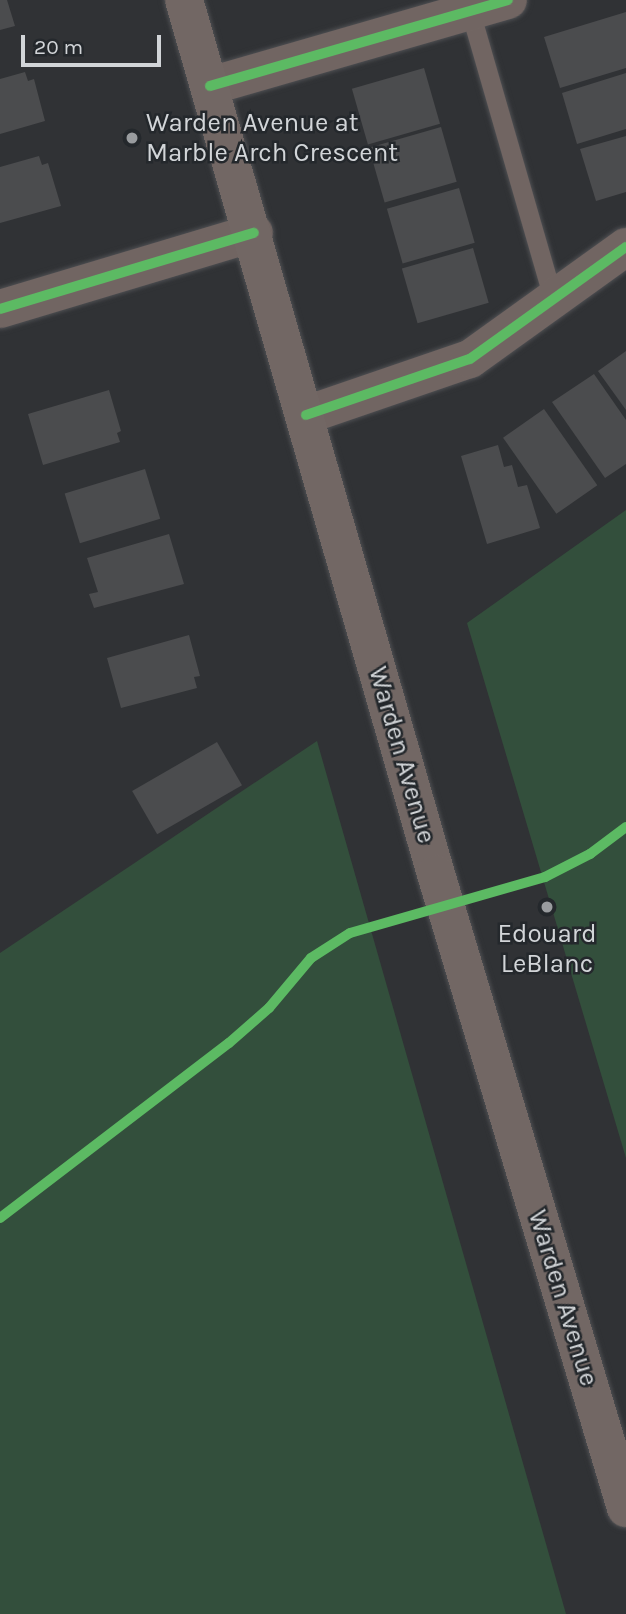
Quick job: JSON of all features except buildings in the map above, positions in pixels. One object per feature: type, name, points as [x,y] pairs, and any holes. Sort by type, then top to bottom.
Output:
[{"type":"main road","name":"Warden Avenue","points":[[184,0],[254,233],[436,874],[626,1508]]},
{"type":"street","points":[[210,86],[508,0]]},
{"type":"street","points":[[0,309],[254,233]]},
{"type":"street","points":[[306,415],[470,359],[626,247]]},
{"type":"lane","points":[[470,11],[553,299]]},
{"type":"green space","points":[[626,510],[626,1158],[467,623]]},
{"type":"green space","points":[[317,741],[566,1614],[0,1614],[0,953]]},
{"type":"cycle path","points":[[210,86],[508,0]]},
{"type":"cycle path","points":[[0,309],[254,233]]},
{"type":"cycle path","points":[[306,415],[470,359],[626,247]]},
{"type":"cycle path","points":[[0,1218],[229,1043],[269,1008],[311,958],[350,933],[545,877],[590,854],[626,827]]},
{"type":"place","name":"Warden Avenue at Marble Arch Crescent","points":[[132,138]]},
{"type":"place","name":"Edouard LeBlanc","points":[[547,907]]}]
